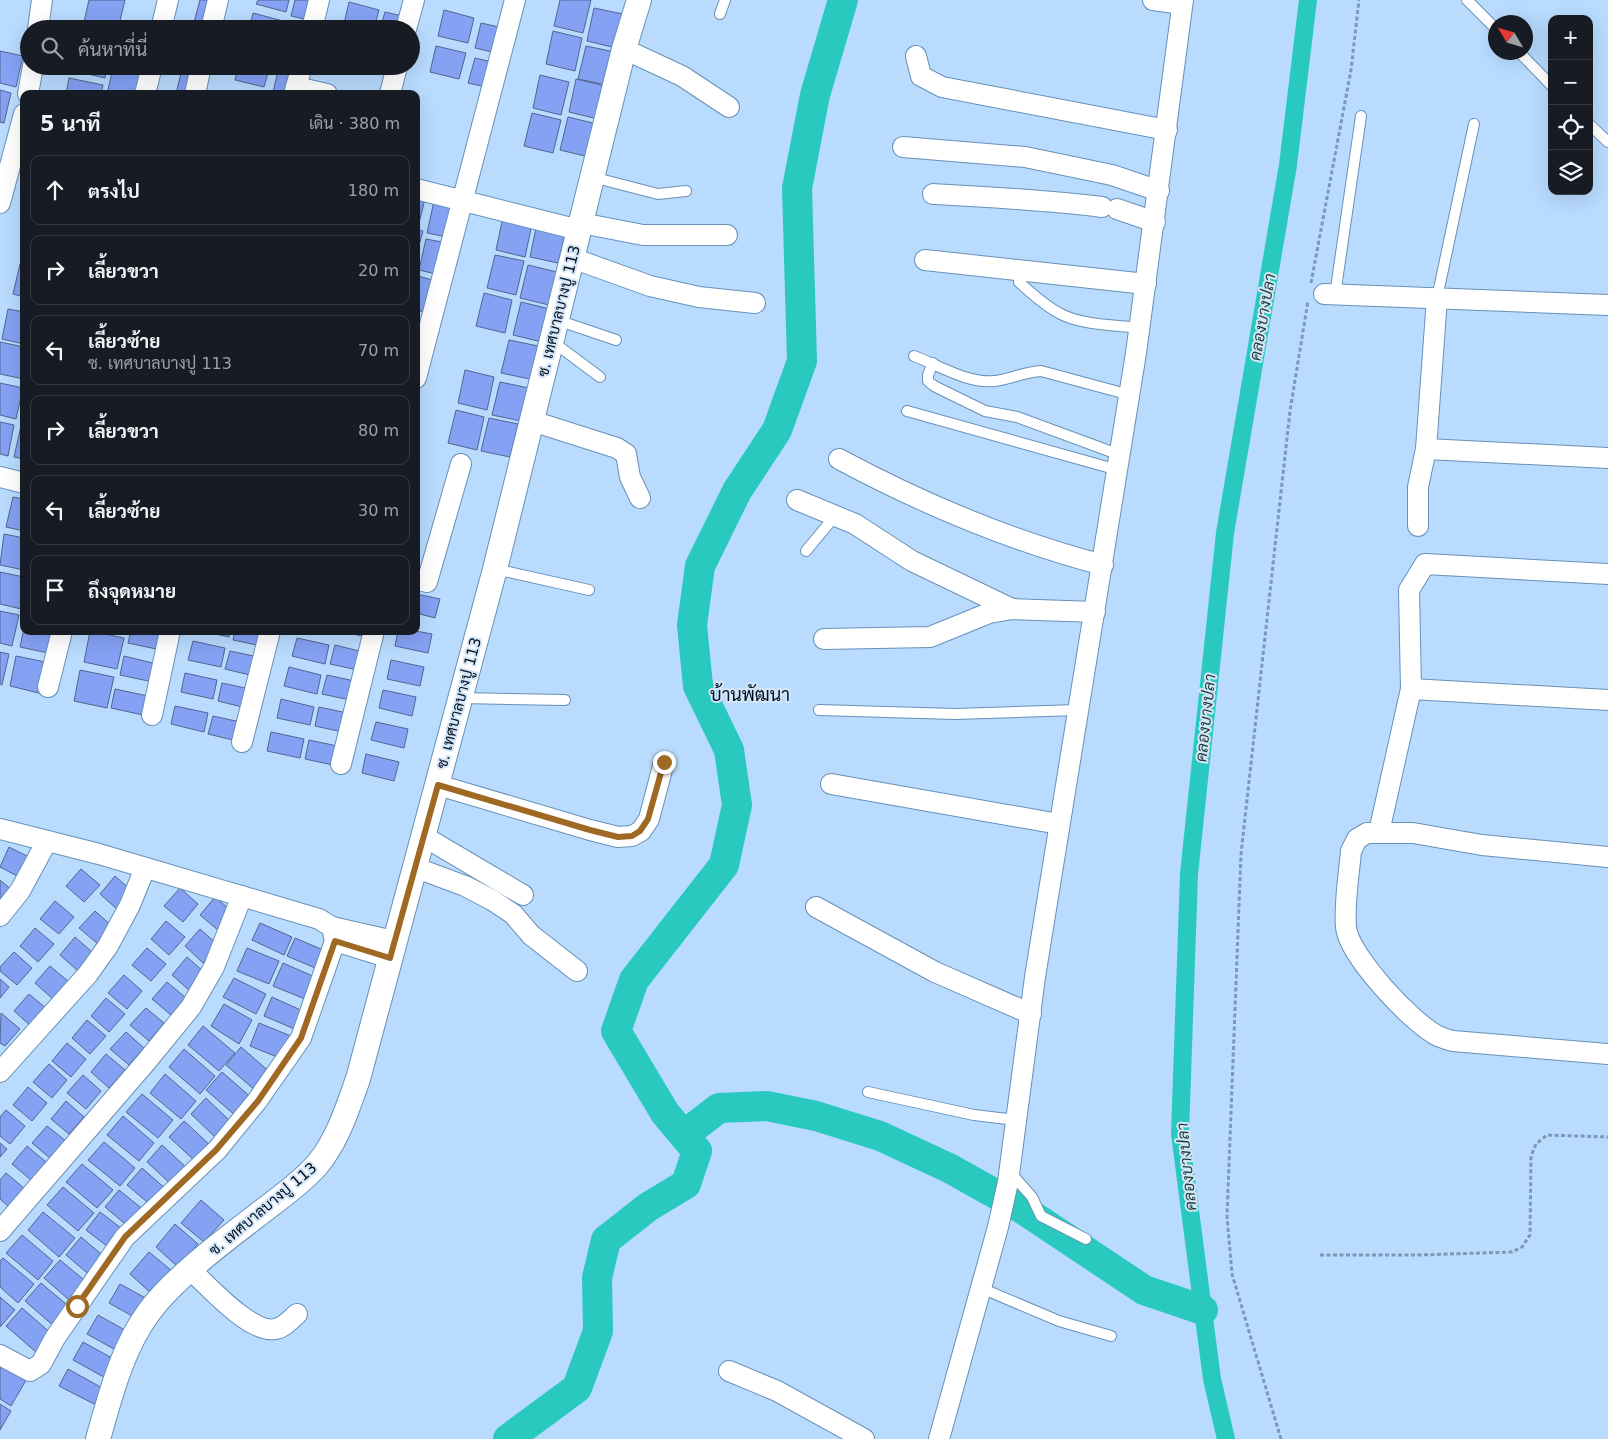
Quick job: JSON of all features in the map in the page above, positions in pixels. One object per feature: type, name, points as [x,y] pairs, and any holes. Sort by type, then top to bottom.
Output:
[{"type":"street","points":[[39,20],[42,0]]},
{"type":"street","points":[[163,20],[168,0]]},
{"type":"street","points":[[213,20],[218,0]]},
{"type":"street","points":[[314,20],[319,0]]},
{"type":"street","points":[[408,20],[414,0]]},
{"type":"street","points":[[420,362],[461,199],[515,0]]},
{"type":"street","name":"ซ. เทศบาลบางปู 113","points":[[98,1439],[117,1377],[148,1312],[167,1291],[191,1270],[293,1188],[317,1165],[332,1144],[358,1079],[495,569],[624,49],[639,0]]},
{"type":"street","points":[[939,1439],[998,1227],[1008,1176],[1059,824],[1103,565],[1140,328],[1182,2],[1153,0]]},
{"type":"street","points":[[624,49],[682,76],[729,107]]},
{"type":"street","points":[[916,56],[921,76],[942,87],[1166,130]]},
{"type":"street","points":[[29,90],[31,75]]},
{"type":"street","points":[[146,90],[150,75]]},
{"type":"street","points":[[195,90],[199,75]]},
{"type":"street","points":[[295,90],[299,75]]},
{"type":"street","points":[[391,90],[395,75]]},
{"type":"street","points":[[0,203],[20,129]]},
{"type":"street","points":[[903,147],[1025,157],[1112,175],[1159,191]]},
{"type":"street","points":[[420,190],[580,226],[642,235],[727,235]]},
{"type":"street","points":[[933,194],[1020,201],[1043,200],[1110,208],[1155,222]]},
{"type":"street","points":[[572,258],[650,286],[699,297],[755,302]]},
{"type":"street","points":[[925,260],[1146,284]]},
{"type":"street","points":[[1329,294],[1608,304]]},
{"type":"street","points":[[1418,526],[1418,487],[1426,449],[1437,298]]},
{"type":"street","points":[[532,420],[617,448],[626,454],[630,477],[640,498]]},
{"type":"street","points":[[1426,449],[1608,458]]},
{"type":"street","points":[[839,460],[913,498],[1052,552],[1103,565]]},
{"type":"street","points":[[420,580],[427,582],[461,464]]},
{"type":"street","points":[[0,477],[20,481]]},
{"type":"street","points":[[797,500],[870,532],[912,561],[1012,609]]},
{"type":"street","points":[[1379,832],[1411,689],[1409,590],[1425,564],[1608,574]]},
{"type":"street","points":[[824,639],[930,637],[989,613],[1012,609],[1095,612]]},
{"type":"street","points":[[48,687],[61,635]]},
{"type":"street","points":[[152,715],[169,635]]},
{"type":"street","points":[[242,742],[269,635]]},
{"type":"street","points":[[342,764],[373,635]]},
{"type":"street","points":[[1411,689],[1608,700]]},
{"type":"street","points":[[438,785],[590,830],[618,837],[632,836],[640,831],[648,819],[664,762]]},
{"type":"street","points":[[832,784],[1059,824]]},
{"type":"street","points":[[0,830],[145,868],[319,919],[334,934],[392,950]]},
{"type":"street","points":[[1608,857],[1482,845],[1414,833],[1367,833],[1357,839],[1351,851],[1346,928],[1350,943],[1362,961],[1394,998],[1437,1036],[1453,1041],[1608,1054]]},
{"type":"street","points":[[423,836],[523,895]]},
{"type":"street","points":[[0,916],[20,891],[47,841]]},
{"type":"street","points":[[414,867],[466,886],[492,900],[513,914],[531,935],[577,971]]},
{"type":"street","points":[[0,1072],[88,974],[108,946],[130,905],[145,868]]},
{"type":"street","points":[[0,1231],[141,1069],[190,1007],[214,967],[242,896]]},
{"type":"street","points":[[816,907],[936,972],[1031,1014]]},
{"type":"street","points":[[0,1355],[30,1371],[41,1364],[55,1338],[125,1237],[216,1150],[258,1101],[301,1038],[334,934]]},
{"type":"street","points":[[191,1270],[227,1305],[265,1329],[280,1328],[298,1314]]},
{"type":"street","points":[[729,1371],[777,1391],[864,1439]]},
{"type":"lane","points":[[720,14],[724,0]]},
{"type":"lane","points":[[1467,0],[1488,21]]},
{"type":"lane","points":[[1527,60],[1548,82]]},
{"type":"lane","points":[[1329,294],[1362,116]]},
{"type":"lane","points":[[1437,298],[1474,124]]},
{"type":"lane","points":[[1593,128],[1608,142]]},
{"type":"lane","points":[[592,177],[658,194],[686,191]]},
{"type":"lane","points":[[1018,282],[1047,306],[1073,319],[1140,328]]},
{"type":"lane","points":[[554,331],[616,340]]},
{"type":"lane","points":[[554,331],[600,377]]},
{"type":"lane","points":[[914,356],[979,380],[994,381],[1026,372],[1041,371],[1130,395]]},
{"type":"lane","points":[[933,363],[928,375],[928,381],[934,386],[985,411],[1017,417],[1119,462]]},
{"type":"lane","points":[[907,411],[1119,462]]},
{"type":"lane","points":[[806,551],[834,516]]},
{"type":"lane","points":[[495,569],[589,590]]},
{"type":"lane","points":[[460,698],[565,700]]},
{"type":"lane","points":[[819,710],[955,714],[1077,710]]},
{"type":"lane","points":[[868,1092],[974,1115],[1016,1120]]},
{"type":"lane","points":[[1008,1176],[1032,1196],[1041,1216],[1086,1239]]},
{"type":"lane","points":[[981,1288],[1059,1321],[1112,1336]]},
{"type":"path","points":[[1281,1439],[1232,1274],[1227,1216],[1241,854],[1290,411],[1317,244],[1351,70],[1359,0]]},
{"type":"path","points":[[1320,1255],[1436,1255],[1512,1252],[1522,1247],[1530,1235],[1531,1156],[1536,1144],[1547,1135],[1608,1137]]},
{"type":"building","points":[[89,0],[125,0],[120,20],[84,20]]},
{"type":"building","points":[[200,0],[209,0],[206,20],[195,20]]},
{"type":"building","points":[[258,0],[289,0],[286,12],[256,4]]},
{"type":"building","points":[[295,0],[313,0],[308,20],[291,16]]},
{"type":"building","points":[[560,0],[591,0],[583,33],[554,26]]},
{"type":"building","points":[[349,2],[379,10],[376,20],[345,20]]},
{"type":"building","points":[[594,8],[623,14],[616,48],[587,41]]},
{"type":"building","points":[[444,10],[474,18],[468,43],[438,36]]},
{"type":"building","points":[[385,12],[402,16],[401,20],[383,20]]},
{"type":"building","points":[[253,13],[279,20],[251,20]]},
{"type":"building","points":[[481,23],[499,27],[492,52],[475,48]]},
{"type":"building","points":[[553,31],[582,38],[575,71],[546,64]]},
{"type":"building","points":[[436,46],[466,53],[459,79],[430,72]]},
{"type":"building","points":[[586,46],[615,52],[607,85],[578,79]]},
{"type":"building","points":[[0,51],[20,55],[20,69],[16,87],[0,83]]},
{"type":"building","points":[[475,58],[492,62],[486,87],[468,83]]},
{"type":"building","points":[[92,75],[106,75],[105,78]]},
{"type":"building","points":[[111,75],[146,75],[143,90],[108,90]]},
{"type":"building","points":[[181,75],[196,77],[193,90],[177,90]]},
{"type":"building","points":[[236,75],[267,75],[264,87],[235,80]]},
{"type":"building","points":[[277,75],[295,75],[291,90],[273,90]]},
{"type":"building","points":[[540,75],[569,82],[561,115],[533,108]]},
{"type":"building","points":[[69,78],[103,85],[102,90],[67,90]]},
{"type":"building","points":[[576,79],[605,86],[598,119],[569,112]]},
{"type":"building","points":[[0,90],[11,93],[4,123],[0,122]]},
{"type":"building","points":[[532,113],[561,120],[553,153],[524,146]]},
{"type":"building","points":[[568,117],[597,124],[589,157],[560,150]]},
{"type":"building","points":[[420,194],[426,195],[420,219]]},
{"type":"building","points":[[434,201],[455,205],[447,237],[427,233]]},
{"type":"building","points":[[503,217],[532,224],[525,257],[496,250]]},
{"type":"building","points":[[537,223],[566,230],[558,263],[530,257]]},
{"type":"building","points":[[420,230],[423,231],[420,242]]},
{"type":"building","points":[[426,239],[447,243],[440,275],[420,270]]},
{"type":"building","points":[[495,255],[524,261],[516,295],[487,288]]},
{"type":"building","points":[[20,264],[20,296],[13,294]]},
{"type":"building","points":[[528,265],[557,272],[549,305],[520,298]]},
{"type":"building","points":[[420,277],[436,281],[428,313],[420,311]]},
{"type":"building","points":[[484,293],[512,300],[505,333],[476,326]]},
{"type":"building","points":[[521,302],[550,309],[542,342],[513,335]]},
{"type":"building","points":[[8,309],[20,311],[20,343],[2,339]]},
{"type":"building","points":[[420,321],[427,322],[420,342]]},
{"type":"building","points":[[509,340],[538,346],[530,379],[501,373]]},
{"type":"building","points":[[0,342],[20,346],[20,378],[0,374]]},
{"type":"building","points":[[465,370],[494,377],[487,410],[458,403]]},
{"type":"building","points":[[500,382],[529,388],[521,421],[492,415]]},
{"type":"building","points":[[0,383],[20,387],[20,401],[16,419],[0,415]]},
{"type":"building","points":[[456,410],[484,417],[477,450],[448,443]]},
{"type":"building","points":[[489,418],[518,424],[510,457],[481,451]]},
{"type":"building","points":[[0,422],[14,425],[8,456],[0,454]]},
{"type":"building","points":[[20,430],[20,458],[14,457]]},
{"type":"building","points":[[13,497],[20,498],[20,530],[6,527]]},
{"type":"building","points":[[4,534],[20,537],[20,569],[0,565]]},
{"type":"building","points":[[0,572],[20,576],[20,609],[0,604]]},
{"type":"building","points":[[420,595],[440,599],[435,618],[420,614]]},
{"type":"building","points":[[0,611],[19,615],[12,646],[0,643]]},
{"type":"building","points":[[420,632],[432,634],[428,653],[395,646],[397,635],[420,635]]},
{"type":"building","points":[[23,635],[57,635],[53,654],[20,647]]},
{"type":"building","points":[[89,635],[109,635],[124,638],[117,669],[84,662]]},
{"type":"building","points":[[130,635],[163,635],[161,650],[128,643]]},
{"type":"building","points":[[234,635],[269,635],[266,647],[233,640]]},
{"type":"building","points":[[358,635],[372,635],[371,638]]},
{"type":"building","points":[[297,638],[329,645],[325,664],[292,656]]},
{"type":"building","points":[[193,641],[225,648],[221,667],[188,660]]},
{"type":"building","points":[[335,645],[367,653],[363,671],[330,664]]},
{"type":"building","points":[[230,651],[263,658],[258,677],[225,669]]},
{"type":"building","points":[[0,652],[9,654],[2,685],[0,684]]},
{"type":"building","points":[[16,656],[50,663],[43,694],[10,686]]},
{"type":"building","points":[[124,656],[157,664],[153,682],[120,675]]},
{"type":"building","points":[[391,660],[424,667],[420,686],[387,679]]},
{"type":"building","points":[[289,667],[321,675],[317,694],[284,686]]},
{"type":"building","points":[[80,670],[114,677],[107,708],[74,701]]},
{"type":"building","points":[[185,673],[217,680],[213,699],[181,692]]},
{"type":"building","points":[[327,675],[359,682],[355,701],[322,694]]},
{"type":"building","points":[[222,683],[255,690],[250,709],[218,701]]},
{"type":"building","points":[[115,689],[148,696],[143,715],[111,708]]},
{"type":"building","points":[[383,690],[416,697],[412,716],[379,708]]},
{"type":"building","points":[[281,699],[314,707],[310,725],[277,718]]},
{"type":"building","points":[[175,706],[208,713],[204,732],[171,724]]},
{"type":"building","points":[[319,707],[352,714],[347,733],[315,726]]},
{"type":"building","points":[[213,716],[245,723],[241,742],[208,734]]},
{"type":"building","points":[[376,722],[408,729],[404,748],[371,740]]},
{"type":"building","points":[[271,732],[304,739],[300,758],[267,751]]},
{"type":"building","points":[[309,740],[342,747],[338,766],[305,759]]},
{"type":"building","points":[[366,754],[399,762],[394,781],[362,773]]},
{"type":"building","points":[[9,847],[33,859],[23,879],[0,867]]},
{"type":"building","points":[[81,869],[100,885],[84,902],[66,886]]},
{"type":"building","points":[[115,876],[133,892],[118,910],[100,894]]},
{"type":"building","points":[[0,880],[14,892],[0,909]]},
{"type":"building","points":[[180,888],[198,904],[183,922],[164,906]]},
{"type":"building","points":[[215,897],[234,913],[219,931],[200,915]]},
{"type":"building","points":[[55,901],[74,917],[59,934],[40,919]]},
{"type":"building","points":[[95,911],[113,927],[98,944],[79,928]]},
{"type":"building","points":[[166,921],[185,937],[169,955],[151,939]]},
{"type":"building","points":[[260,923],[292,937],[284,955],[252,940]]},
{"type":"building","points":[[35,928],[54,944],[38,962],[20,946]]},
{"type":"building","points":[[200,929],[218,945],[203,963],[185,946]]},
{"type":"building","points":[[75,937],[93,953],[78,971],[60,955]]},
{"type":"building","points":[[295,938],[328,952],[320,970],[287,956]]},
{"type":"building","points":[[147,948],[166,964],[151,981],[132,965]]},
{"type":"building","points":[[247,948],[279,961],[269,984],[237,971]]},
{"type":"building","points":[[14,952],[32,968],[17,985],[0,971],[0,967]]},
{"type":"building","points":[[187,957],[205,973],[190,991],[172,975]]},
{"type":"building","points":[[283,963],[315,977],[305,999],[273,986]]},
{"type":"building","points":[[50,966],[69,982],[53,999],[35,983]]},
{"type":"building","points":[[124,975],[142,991],[127,1009],[108,993]]},
{"type":"building","points":[[234,978],[266,994],[256,1014],[223,997]]},
{"type":"building","points":[[0,979],[9,987],[0,998]]},
{"type":"building","points":[[167,982],[186,998],[171,1015],[152,999]]},
{"type":"building","points":[[29,994],[47,1009],[32,1027],[14,1011]]},
{"type":"building","points":[[272,997],[305,1012],[297,1030],[264,1016]]},
{"type":"building","points":[[106,998],[125,1014],[109,1032],[91,1016]]},
{"type":"building","points":[[224,1004],[252,1020],[239,1044],[211,1026]]},
{"type":"building","points":[[146,1008],[164,1023],[149,1041],[130,1025]]},
{"type":"building","points":[[1,1013],[20,1029],[5,1046],[0,1043]]},
{"type":"building","points":[[87,1020],[106,1036],[90,1054],[72,1038]]},
{"type":"building","points":[[259,1023],[291,1036],[282,1059],[250,1046]]},
{"type":"building","points":[[203,1026],[235,1053],[219,1071],[188,1045]]},
{"type":"building","points":[[126,1032],[144,1048],[129,1065],[110,1049]]},
{"type":"building","points":[[67,1043],[86,1059],[71,1077],[52,1061]]},
{"type":"building","points":[[241,1047],[272,1074],[257,1092],[226,1065]]},
{"type":"building","points":[[184,1049],[215,1076],[200,1094],[169,1067]]},
{"type":"building","points":[[106,1054],[125,1070],[109,1088],[91,1072]]},
{"type":"building","points":[[49,1064],[67,1080],[52,1098],[33,1082]]},
{"type":"building","points":[[222,1072],[253,1099],[237,1117],[206,1090]]},
{"type":"building","points":[[165,1074],[196,1101],[181,1119],[150,1093]]},
{"type":"building","points":[[83,1075],[101,1091],[86,1109],[67,1093]]},
{"type":"building","points":[[28,1087],[47,1103],[32,1121],[13,1105]]},
{"type":"building","points":[[142,1094],[173,1120],[158,1138],[126,1112]]},
{"type":"building","points":[[206,1098],[231,1122],[216,1138],[191,1114]]},
{"type":"building","points":[[66,1101],[84,1117],[69,1134],[51,1119]]},
{"type":"building","points":[[6,1110],[25,1126],[10,1144],[0,1136],[0,1117]]},
{"type":"building","points":[[123,1116],[154,1143],[139,1161],[107,1135]]},
{"type":"building","points":[[184,1121],[210,1145],[195,1161],[169,1137]]},
{"type":"building","points":[[47,1126],[66,1141],[51,1159],[32,1143]]},
{"type":"building","points":[[104,1142],[135,1168],[120,1186],[88,1160]]},
{"type":"building","points":[[0,1143],[7,1149],[0,1157]]},
{"type":"building","points":[[162,1145],[189,1170],[174,1187],[147,1162]]},
{"type":"building","points":[[27,1146],[46,1162],[31,1180],[12,1164]]},
{"type":"building","points":[[82,1164],[113,1190],[97,1208],[66,1182]]},
{"type":"building","points":[[142,1168],[167,1190],[153,1207],[127,1185]]},
{"type":"building","points":[[6,1173],[25,1189],[9,1207],[0,1199],[0,1180]]},
{"type":"building","points":[[63,1187],[94,1213],[78,1231],[47,1205]]},
{"type":"building","points":[[119,1190],[145,1211],[130,1228],[105,1207]]},
{"type":"building","points":[[201,1200],[224,1220],[204,1242],[181,1223]]},
{"type":"building","points":[[43,1212],[75,1238],[59,1257],[28,1230]]},
{"type":"building","points":[[100,1212],[126,1232],[112,1250],[86,1230]]},
{"type":"building","points":[[175,1224],[198,1244],[178,1267],[156,1247]]},
{"type":"building","points":[[22,1235],[53,1261],[38,1280],[6,1253]]},
{"type":"building","points":[[81,1237],[107,1259],[92,1277],[66,1255]]},
{"type":"building","points":[[149,1252],[172,1271],[152,1294],[130,1274]]},
{"type":"building","points":[[3,1258],[34,1284],[18,1303],[0,1287],[0,1261]]},
{"type":"building","points":[[60,1260],[89,1284],[75,1305],[44,1278]]},
{"type":"building","points":[[41,1283],[72,1309],[56,1328],[25,1301]]},
{"type":"building","points":[[120,1284],[151,1301],[141,1321],[109,1303]]},
{"type":"building","points":[[0,1297],[15,1310],[0,1327]]},
{"type":"building","points":[[22,1308],[53,1335],[37,1353],[6,1326]]},
{"type":"building","points":[[98,1315],[132,1334],[121,1353],[87,1334]]},
{"type":"building","points":[[83,1342],[121,1363],[111,1381],[73,1360]]},
{"type":"building","points":[[5,1360],[29,1375],[11,1406],[0,1399],[0,1369]]},
{"type":"building","points":[[68,1369],[106,1390],[98,1406],[59,1386]]},
{"type":"building","points":[[0,1404],[11,1411],[0,1430]]},
{"type":"waterway","points":[[508,1439],[577,1388],[598,1331],[597,1278],[606,1240],[648,1207],[686,1184],[697,1151],[665,1113],[616,1031],[634,980],[724,865],[737,805],[729,750],[698,686],[692,625],[700,566],[737,491],[777,430],[802,361],[797,188],[815,95],[843,0]]},
{"type":"waterway","name":"คลองบางปลา","points":[[1226,1439],[1212,1379],[1180,1134],[1189,874],[1225,533],[1288,165],[1308,0]]},
{"type":"waterway","points":[[684,1135],[719,1108],[767,1106],[816,1116],[880,1136],[949,1168],[1024,1210],[1144,1290],[1203,1310]]},
{"type":"district","name":"บ้านพัฒนา","points":[[750,695]]},
{"type":"route","points":[[77,1306],[125,1237],[150,1211],[175,1191],[216,1150],[258,1101],[301,1038],[335,941],[390,958],[438,785],[515,806],[590,830],[618,837],[632,836],[640,831],[648,819],[664,762]]}]
